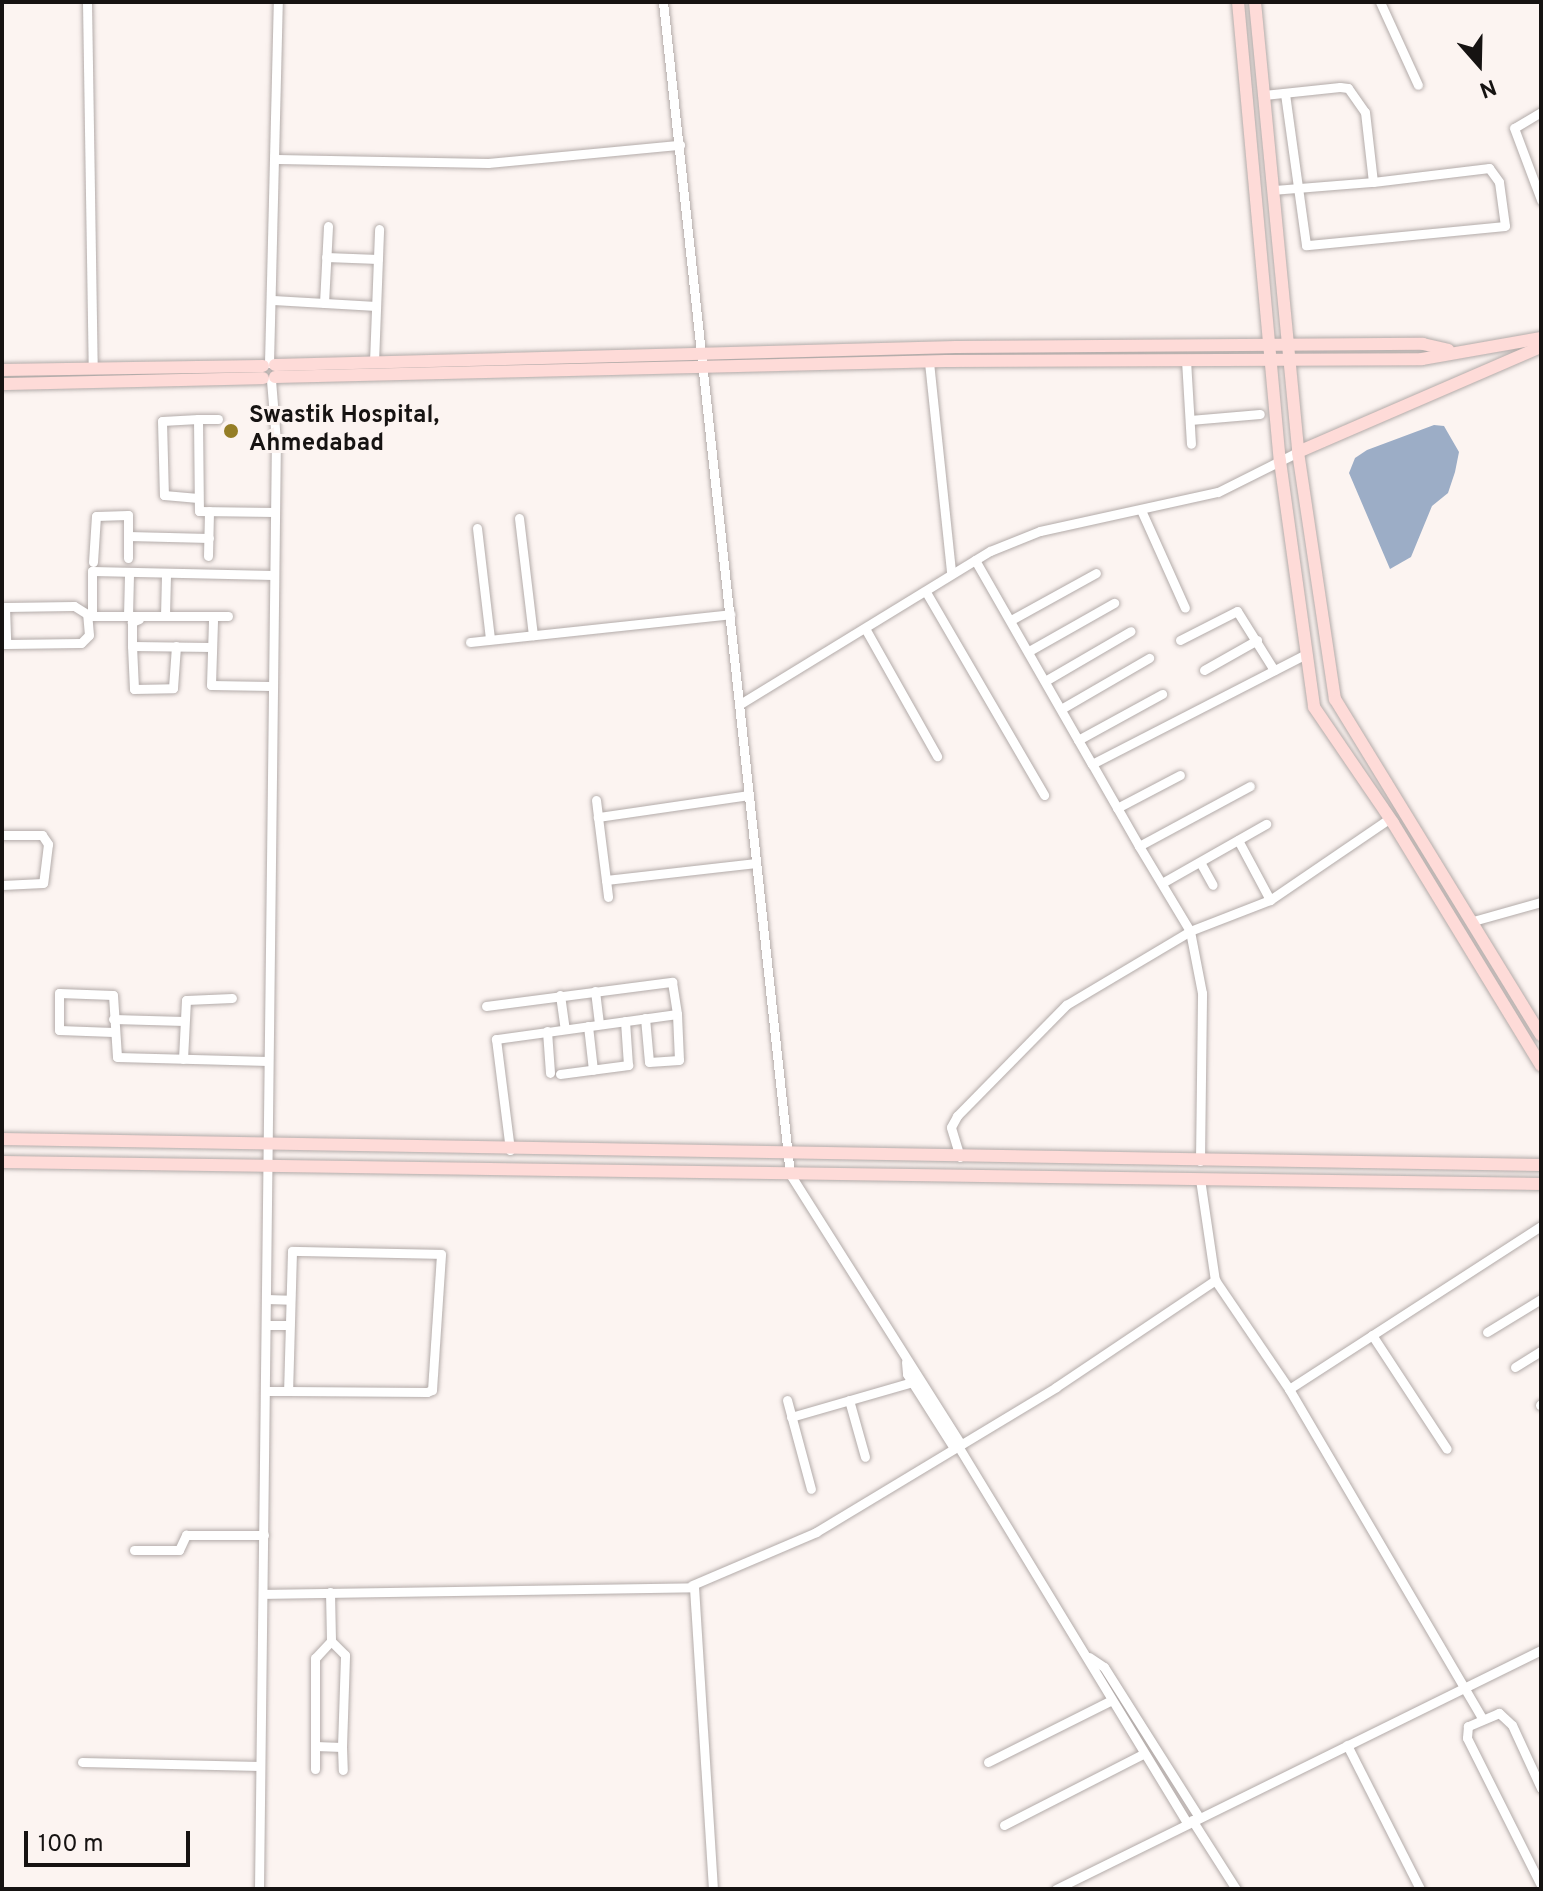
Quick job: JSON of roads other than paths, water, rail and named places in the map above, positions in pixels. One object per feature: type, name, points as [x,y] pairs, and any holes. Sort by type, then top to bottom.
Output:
[{"type":"street","points":[[87,2],[93,368]]},
{"type":"street","points":[[259,1889],[274,512],[269,372],[277,159],[278,2]]},
{"type":"street","points":[[663,2],[790,1174],[1089,1657],[1110,1701],[1143,1754],[1192,1820]]},
{"type":"street","points":[[1238,2],[1280,461],[1314,707],[1390,818],[1541,1065]]},
{"type":"street","points":[[1255,2],[1298,452],[1335,699],[1541,1035]]},
{"type":"street","points":[[1380,2],[1418,85]]},
{"type":"street","points":[[1264,95],[1340,87],[1355,94],[1365,112],[1373,182]]},
{"type":"street","points":[[1273,190],[1294,189],[1373,182],[1489,168],[1499,182],[1505,226],[1306,245],[1294,189],[1285,93]]},
{"type":"street","points":[[1541,112],[1514,128],[1541,200]]},
{"type":"street","points":[[277,159],[488,163],[680,145]]},
{"type":"street","points":[[324,303],[328,226]]},
{"type":"street","points":[[374,362],[379,229]]},
{"type":"street","points":[[326,257],[378,259]]},
{"type":"street","points":[[273,300],[376,306]]},
{"type":"street","points":[[2,370],[93,368],[269,372],[374,362],[702,352],[1287,352],[1422,359],[1448,350],[1541,338]]},
{"type":"street","points":[[740,704],[866,630],[951,573],[1040,531],[1218,492],[1298,452],[1541,347]]},
{"type":"street","points":[[2,384],[269,372],[1186,360],[1272,352]]},
{"type":"street","points":[[1186,360],[1191,444]]},
{"type":"street","points":[[929,362],[951,573]]},
{"type":"street","points":[[1190,420],[1260,414]]},
{"type":"street","points":[[198,498],[164,495],[164,418],[218,419]]},
{"type":"street","points":[[198,419],[199,511],[274,512]]},
{"type":"street","points":[[1141,510],[1185,608]]},
{"type":"street","points":[[208,556],[209,511]]},
{"type":"street","points":[[93,562],[95,516],[127,515],[128,558]]},
{"type":"street","points":[[519,518],[533,635]]},
{"type":"street","points":[[477,528],[490,639]]},
{"type":"street","points":[[128,536],[209,538]]},
{"type":"street","points":[[975,560],[1190,931],[1202,993],[1200,1161]]},
{"type":"street","points":[[128,616],[127,570],[93,570],[92,616],[228,619],[135,619],[132,646],[134,689],[173,688],[176,646]]},
{"type":"street","points":[[1011,620],[1096,573]]},
{"type":"street","points":[[165,616],[166,575]]},
{"type":"street","points":[[129,576],[273,575]]},
{"type":"street","points":[[926,592],[1044,795]]},
{"type":"street","points":[[1029,651],[1114,603]]},
{"type":"street","points":[[74,606],[87,614],[89,635],[81,643],[4,644],[5,607],[74,606]]},
{"type":"street","points":[[1180,640],[1237,611],[1274,670]]},
{"type":"street","points":[[470,642],[730,614]]},
{"type":"street","points":[[213,621],[211,685],[271,686]]},
{"type":"street","points":[[866,630],[937,756]]},
{"type":"street","points":[[1045,681],[1131,631]]},
{"type":"street","points":[[1204,670],[1257,640]]},
{"type":"street","points":[[132,646],[212,647]]},
{"type":"street","points":[[1092,764],[1306,654]]},
{"type":"street","points":[[1061,709],[1149,658]]},
{"type":"street","points":[[1078,740],[1162,694]]},
{"type":"street","points":[[1117,808],[1180,775]]},
{"type":"street","points":[[1139,846],[1250,786]]},
{"type":"street","points":[[598,817],[749,795]]},
{"type":"street","points":[[596,800],[608,897]]},
{"type":"street","points":[[960,1157],[951,1127],[957,1116],[1066,1005],[1190,931],[1270,900],[1390,818]]},
{"type":"street","points":[[1162,883],[1266,824]]},
{"type":"street","points":[[2,835],[42,835],[48,844],[43,883],[2,885]]},
{"type":"street","points":[[1238,840],[1270,900]]},
{"type":"street","points":[[1200,862],[1213,885]]},
{"type":"street","points":[[606,880],[756,863]]},
{"type":"street","points":[[1473,921],[1541,902]]},
{"type":"street","points":[[486,1006],[671,981],[677,1014],[679,1060],[649,1062],[645,1018]]},
{"type":"street","points":[[113,1032],[59,1030],[57,998],[63,991],[111,993],[117,1057],[268,1061]]},
{"type":"street","points":[[593,1070],[595,991]]},
{"type":"street","points":[[560,995],[565,1029]]},
{"type":"street","points":[[183,1059],[188,998],[232,998]]},
{"type":"street","points":[[510,1150],[494,1043],[547,1031],[677,1014]]},
{"type":"street","points":[[113,1019],[184,1021]]},
{"type":"street","points":[[547,1031],[555,1074],[593,1070],[629,1064],[625,1021]]},
{"type":"street","points":[[2,1139],[510,1150],[1541,1165]]},
{"type":"street","points":[[2,1162],[1541,1184]]},
{"type":"street","points":[[1200,1179],[1215,1280],[1289,1389],[1468,1686],[1482,1718]]},
{"type":"street","points":[[1289,1389],[1541,1226]]},
{"type":"street","points":[[265,1391],[288,1391],[432,1390],[441,1254],[296,1249],[290,1300],[288,1391]]},
{"type":"street","points":[[263,1594],[692,1585],[792,1545],[958,1446],[1215,1280]]},
{"type":"street","points":[[266,1299],[290,1300]]},
{"type":"street","points":[[1487,1332],[1541,1299]]},
{"type":"street","points":[[266,1325],[289,1325]]},
{"type":"street","points":[[1372,1335],[1447,1449]]},
{"type":"street","points":[[1515,1367],[1541,1351]]},
{"type":"street","points":[[906,1362],[912,1382],[958,1446]]},
{"type":"street","points":[[791,1417],[912,1382]]},
{"type":"street","points":[[787,1400],[811,1489]]},
{"type":"street","points":[[849,1400],[865,1457]]},
{"type":"street","points":[[134,1550],[179,1550],[186,1535],[264,1535]]},
{"type":"street","points":[[692,1585],[704,1684],[713,1889]]},
{"type":"street","points":[[330,1592],[331,1641],[345,1655],[343,1770]]},
{"type":"street","points":[[315,1769],[315,1658],[331,1641]]},
{"type":"street","points":[[1056,1889],[1541,1650]]},
{"type":"street","points":[[1089,1657],[1104,1667],[1192,1820],[1236,1889]]},
{"type":"street","points":[[988,1762],[1110,1701]]},
{"type":"street","points":[[1541,1788],[1512,1725],[1499,1713],[1468,1726],[1467,1738],[1541,1885]]},
{"type":"street","points":[[1347,1745],[1420,1889]]},
{"type":"street","points":[[315,1746],[342,1747]]},
{"type":"street","points":[[1004,1825],[1143,1754]]},
{"type":"street","points":[[82,1762],[260,1766]]},
{"type":"water","points":[[1434,425],[1444,426],[1459,452],[1455,472],[1448,493],[1432,506],[1411,557],[1390,569],[1349,473],[1355,458],[1367,450]]},
{"type":"place","name":"Swastik Hospital, Ahmedabad","points":[[231,431]]}]
